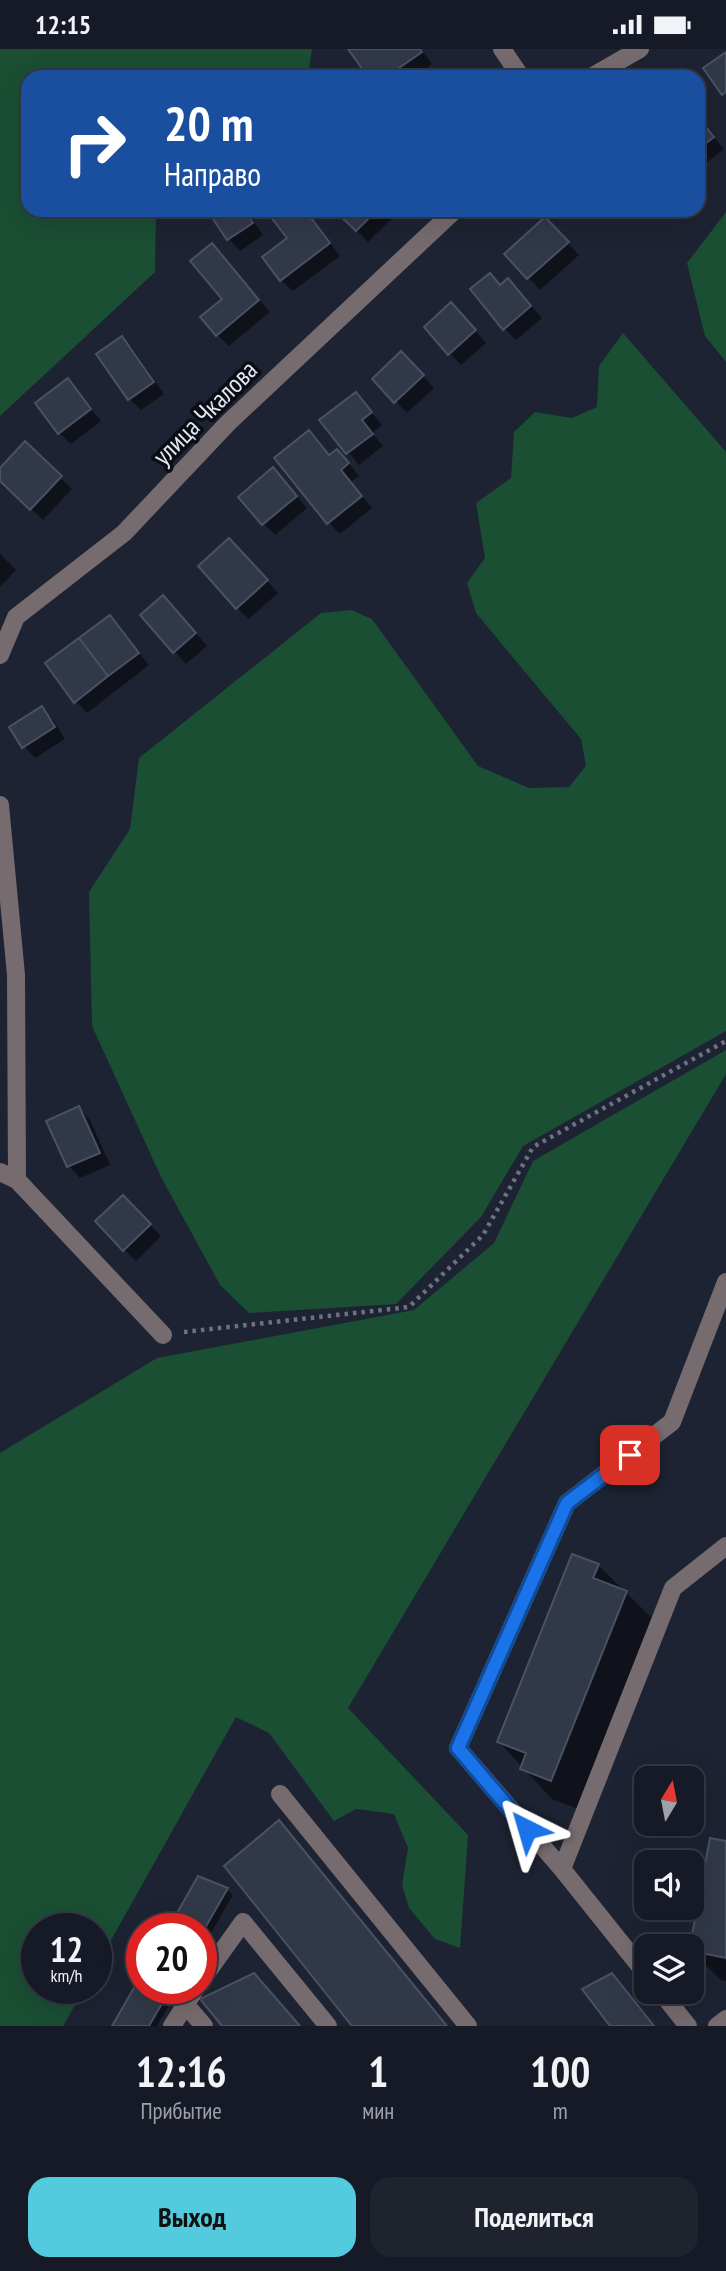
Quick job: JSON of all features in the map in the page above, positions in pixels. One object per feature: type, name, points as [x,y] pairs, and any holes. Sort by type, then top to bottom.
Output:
[{"type":"street","points":[[502,49],[516,70]]},
{"type":"street","points":[[603,70],[640,49]]},
{"type":"street","name":"улица Чкалова","points":[[0,655],[16,617],[124,533],[228,423],[448,217]]},
{"type":"street","points":[[0,805],[16,975],[17,1180]]},
{"type":"street","points":[[0,1172],[17,1180],[163,1335]]},
{"type":"street","points":[[634,1959],[562,1869],[458,1748],[567,1503],[672,1422],[726,1282]]},
{"type":"street","points":[[562,1869],[673,1588],[726,1546]]},
{"type":"street","points":[[280,1794],[468,2026]]},
{"type":"street","points":[[217,1959],[243,1922],[328,2026]]},
{"type":"street","points":[[172,2026],[185,2004],[204,2026]]},
{"type":"street","points":[[670,2004],[688,2026]]},
{"type":"street","points":[[717,2026],[726,2019]]},
{"type":"path","points":[[163,1335],[410,1307],[482,1235],[533,1147],[726,1041]]},
{"type":"green space","points":[[0,49],[312,49],[309,70],[21,70],[21,217],[156,217],[155,272],[0,416]]},
{"type":"green space","points":[[726,212],[726,362],[705,336],[687,263]]},
{"type":"green space","points":[[623,333],[726,452],[726,1031],[523,1146],[481,1217],[396,1304],[249,1313],[220,1285],[161,1177],[92,1026],[89,892],[130,829],[139,758],[321,613],[351,610],[372,619],[478,766],[529,788],[569,787],[586,766],[581,739],[476,613],[467,583],[485,558],[476,503],[511,478],[514,432],[535,412],[572,418],[597,407],[599,366]]},
{"type":"green space","points":[[726,1050],[726,1074],[348,1708],[468,1835],[460,1948],[435,1939],[409,1908],[402,1885],[408,1848],[394,1814],[356,1809],[334,1821],[269,1733],[236,1717],[112,1938],[112,1913],[21,1913],[21,2004],[76,2004],[63,2026],[0,2026],[0,1453],[157,1358],[414,1310],[494,1243],[533,1161]]},
{"type":"building","points":[[348,49],[420,49],[422,52],[396,70],[363,70]]},
{"type":"building","points":[[726,52],[726,92],[722,95],[703,68]]},
{"type":"building","points":[[705,126],[714,137],[705,144]]},
{"type":"building","points":[[212,217],[249,217],[253,223],[227,240]]},
{"type":"building","points":[[271,217],[310,217],[330,243],[280,281],[262,257],[287,238]]},
{"type":"building","points":[[341,217],[370,217],[356,231]]},
{"type":"building","points":[[545,217],[569,242],[527,279],[504,254]]},
{"type":"building","points":[[212,243],[259,300],[216,336],[200,317],[222,299],[190,261]]},
{"type":"building","points":[[490,273],[500,285],[508,278],[531,306],[503,330],[470,289]]},
{"type":"building","points":[[451,302],[476,330],[448,355],[424,327]]},
{"type":"building","points":[[122,336],[154,382],[128,400],[96,354]]},
{"type":"building","points":[[401,351],[424,375],[394,403],[372,379]]},
{"type":"building","points":[[68,378],[91,409],[58,434],[35,403]]},
{"type":"building","points":[[356,392],[372,412],[362,420],[373,434],[346,454],[319,420]]},
{"type":"building","points":[[309,430],[329,455],[337,449],[349,463],[341,470],[362,496],[327,524],[274,458]]},
{"type":"building","points":[[25,441],[62,476],[30,510],[0,481],[0,468]]},
{"type":"building","points":[[273,467],[297,496],[262,525],[238,497]]},
{"type":"building","points":[[229,538],[268,580],[236,609],[198,566]]},
{"type":"building","points":[[163,595],[196,633],[173,653],[140,615]]},
{"type":"building","points":[[110,615],[139,653],[108,676],[79,638]]},
{"type":"building","points":[[79,638],[108,676],[74,703],[45,663]]},
{"type":"building","points":[[42,706],[55,727],[22,748],[9,727]]},
{"type":"building","points":[[79,1106],[100,1153],[67,1167],[46,1121]]},
{"type":"building","points":[[123,1195],[151,1224],[123,1251],[95,1221]]},
{"type":"building","points":[[572,1554],[599,1564],[593,1578],[627,1591],[551,1781],[520,1769],[526,1753],[497,1742]]},
{"type":"building","points":[[279,1820],[447,2026],[352,2026],[224,1866]]},
{"type":"building","points":[[710,1838],[726,1841],[726,1958],[704,1954],[704,1934],[692,1934],[695,1920],[704,1920],[704,1870]]},
{"type":"building","points":[[198,1876],[228,1888],[214,1913],[177,1913]]},
{"type":"building","points":[[254,1973],[300,2026],[222,2026],[204,2004],[217,2004],[217,1991]]},
{"type":"building","points":[[612,1973],[654,2026],[610,2026],[582,1989]]},
{"type":"building","points":[[126,2002],[126,2004],[162,2004],[149,2026],[112,2026]]},
{"type":"route","points":[[527,1829],[458,1748],[567,1503],[630,1455]]}]
